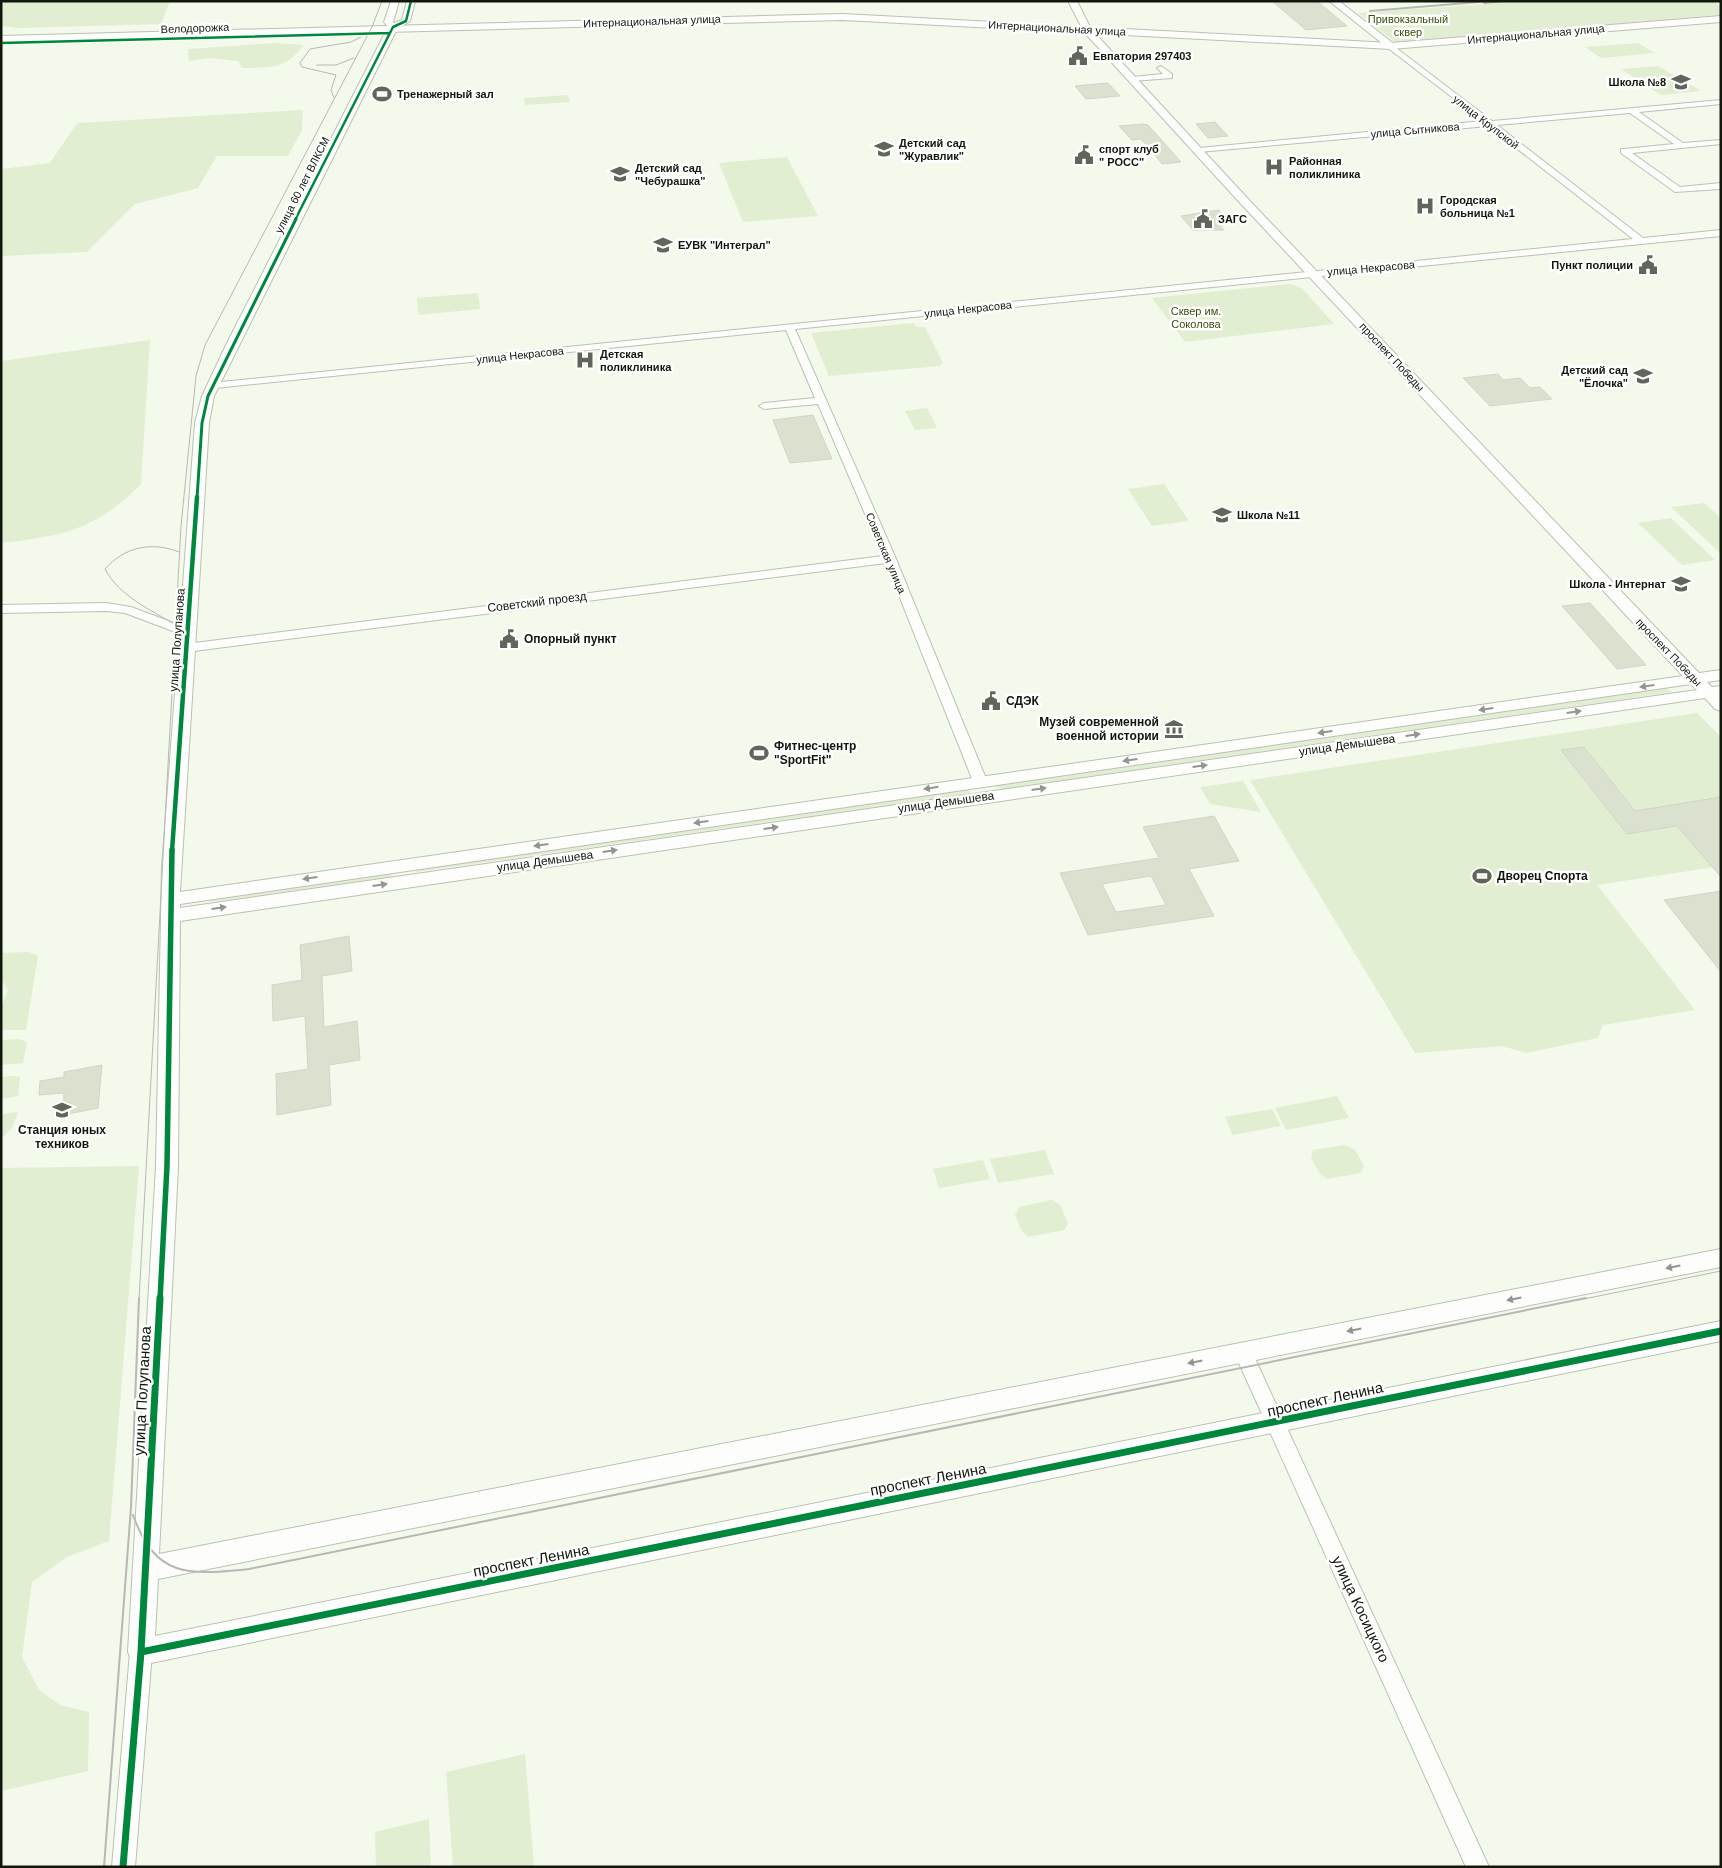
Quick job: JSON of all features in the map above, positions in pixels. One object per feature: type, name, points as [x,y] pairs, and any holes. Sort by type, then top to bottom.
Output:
[{"type":"main road","name":"Интернациональная улица","points":[[1,39],[843,17],[1390,46],[1721,19]]},
{"type":"street","name":"улица 60 лет ВЛКСМ","points":[[393,28],[388,22],[395,1]]},
{"type":"street","name":"улица 60 лет ВЛКСМ","points":[[215,385],[233,343],[393,28],[405,23],[411,1]]},
{"type":"street","name":"проспект Победы","points":[[1072,1],[1087,30],[1132,79],[1695,679],[1714,692],[1721,706]]},
{"type":"street","name":"улица Крупской","points":[[1333,1],[1486,123],[1641,242]]},
{"type":"street","points":[[1132,79],[1169,76],[1160,68]]},
{"type":"street","name":"улица Сытникова","points":[[1198,150],[1721,102]]},
{"type":"street","points":[[1631,110],[1682,146]]},
{"type":"street","points":[[1721,142],[1624,151],[1678,190],[1721,186]]},
{"type":"street","name":"улица Некрасова","points":[[215,385],[1721,233]]},
{"type":"street","name":"Советская улица","points":[[789,326],[890,559],[980,781]]},
{"type":"street","name":"улица Полупанова","points":[[123,1867],[140,1652],[167,1166],[171,868],[194,525],[201,464],[202,423],[208,396],[215,385]]},
{"type":"street","points":[[764,406],[821,400]]},
{"type":"street","name":"Советский проезд","points":[[186,640],[890,559]]},
{"type":"street","points":[[1,609],[106,607],[127,610],[186,640]]},
{"type":"street","name":"улица Демышева","points":[[171,908],[404,873],[980,781],[1721,675]]},
{"type":"street","name":"улица Демышева","points":[[404,873],[991,796],[1714,692]]},
{"type":"street","points":[[980,781],[991,796]]},
{"type":"street","points":[[145,1569],[1721,1258]]},
{"type":"street","name":"проспект Ленина","points":[[140,1652],[1721,1331]]},
{"type":"street","name":"улица Косицкого","points":[[1243,1352],[1478,1867]]},
{"type":"green space","points":[[1,1],[170,1],[161,24],[19,28],[1,26]]},
{"type":"green space","name":"Привокзальный сквер","points":[[1530,1],[1712,1],[1721,6],[1721,15],[1395,42],[1358,13]]},
{"type":"green space","points":[[274,43],[304,45],[290,59],[277,66],[242,68],[238,61],[208,58],[189,61],[188,49]]},
{"type":"green space","points":[[1638,43],[1655,53],[1601,58],[1585,47]]},
{"type":"green space","points":[[1658,66],[1701,91],[1661,95],[1621,69]]},
{"type":"green space","points":[[568,95],[570,102],[525,105],[524,98]]},
{"type":"green space","points":[[303,110],[302,130],[288,156],[217,156],[198,188],[135,204],[87,252],[1,256],[1,169],[50,163],[77,123]]},
{"type":"green space","points":[[787,157],[818,216],[743,222],[719,163]]},
{"type":"green space","name":"Сквер им. Соколова","points":[[1290,284],[1302,288],[1334,324],[1185,342],[1152,298]]},
{"type":"green space","points":[[478,293],[480,309],[418,315],[417,298]]},
{"type":"green space","points":[[913,323],[917,327],[925,327],[943,363],[939,366],[829,376],[811,333]]},
{"type":"green space","points":[[150,340],[141,484],[109,512],[77,528],[42,537],[1,543],[1,361]]},
{"type":"green space","points":[[927,408],[937,428],[915,430],[905,411]]},
{"type":"green space","points":[[1164,484],[1189,521],[1152,526],[1128,489]]},
{"type":"green space","points":[[1704,503],[1721,518],[1721,554],[1671,507]]},
{"type":"green space","points":[[1671,518],[1715,560],[1682,565],[1638,523]]},
{"type":"green space","points":[[1667,688],[1672,692],[1003,789],[995,787],[998,782]]},
{"type":"green space","name":"Дворец Спорта","points":[[1697,713],[1721,737],[1721,866],[1597,885],[1695,1010],[1603,1025],[1598,1038],[1526,1053],[1502,1046],[1415,1053],[1250,780]]},
{"type":"green space","points":[[1243,781],[1261,812],[1210,804],[1200,787]]},
{"type":"green space","points":[[969,788],[970,793],[968,794],[416,872],[419,867]]},
{"type":"green space","points":[[394,872],[391,877],[211,902],[210,899]]},
{"type":"green space","points":[[29,952],[38,956],[26,1030],[1,1030],[1,1008],[8,990],[1,979],[1,953]]},
{"type":"green space","points":[[19,1039],[27,1042],[23,1063],[1,1065],[1,1040]]},
{"type":"green space","points":[[1,1077],[20,1077],[18,1096],[1,1099]]},
{"type":"green space","points":[[1337,1096],[1349,1118],[1286,1130],[1275,1108]]},
{"type":"green space","points":[[1272,1109],[1281,1126],[1233,1135],[1225,1117]]},
{"type":"green space","points":[[18,1112],[12,1128],[1,1139],[1,1114]]},
{"type":"green space","points":[[1345,1145],[1355,1150],[1364,1166],[1361,1173],[1327,1179],[1320,1174],[1311,1158],[1313,1150]]},
{"type":"green space","points":[[1045,1150],[1054,1174],[998,1183],[990,1159]]},
{"type":"green space","points":[[983,1160],[990,1179],[939,1188],[933,1169]]},
{"type":"green space","points":[[139,1166],[109,1541],[67,1557],[32,1582],[22,1657],[39,1690],[60,1705],[89,1712],[88,1771],[1,1791],[1,1168]]},
{"type":"green space","points":[[1052,1200],[1061,1206],[1068,1224],[1064,1230],[1028,1237],[1022,1231],[1015,1215],[1019,1207]]},
{"type":"green space","points":[[525,1754],[534,1867],[453,1867],[446,1772]]},
{"type":"green space","points":[[429,1819],[431,1867],[376,1867],[375,1832]]},
{"type":"building","points":[[1272,1],[1317,1],[1347,26],[1306,30]]},
{"type":"building","points":[[1108,83],[1120,96],[1086,99],[1075,86]]},
{"type":"building","points":[[1215,122],[1228,136],[1208,138],[1196,124]]},
{"type":"building","points":[[1148,125],[1181,162],[1162,164],[1147,145],[1140,139],[1132,140],[1119,126]]},
{"type":"building","name":"ЗАГС","points":[[1219,210],[1231,223],[1220,226],[1224,230],[1193,230],[1181,216]]},
{"type":"building","points":[[1498,374],[1503,380],[1520,378],[1530,388],[1540,387],[1552,399],[1490,406],[1463,378]]},
{"type":"building","points":[[813,415],[832,459],[790,463],[773,420]]},
{"type":"building","points":[[1590,603],[1646,665],[1617,669],[1562,606]]},
{"type":"building","points":[[1584,747],[1635,811],[1721,797],[1721,877],[1677,826],[1627,834],[1561,750]]},
{"type":"building","points":[[1214,816],[1239,861],[1189,869],[1214,916],[1088,935],[1060,873],[1159,858],[1143,827]],"holes":[[[1151,876],[1166,905],[1116,912],[1102,884]]]},
{"type":"building","points":[[1721,891],[1721,972],[1664,900]]},
{"type":"building","points":[[349,936],[352,971],[322,976],[324,1027],[357,1021],[360,1060],[329,1065],[331,1105],[277,1115],[276,1074],[308,1069],[305,1016],[273,1021],[272,985],[302,980],[300,945]]},
{"type":"building","points":[[102,1065],[98,1108],[63,1115],[64,1093],[39,1095],[40,1081],[64,1077],[64,1072]]},
{"type":"tram line","points":[[176,625],[181,526],[196,376],[205,345],[372,27],[382,1]]},
{"type":"tram line","points":[[334,98],[331,90],[336,75],[302,67],[300,63],[310,49],[351,42],[361,37]]},
{"type":"tram line","points":[[317,65],[336,65],[354,58]]},
{"type":"tram line","points":[[176,625],[127,595],[111,579],[105,569],[121,556],[139,548],[159,547],[179,552]]},
{"type":"tram line","points":[[139,1300],[176,625]]},
{"type":"tram line","points":[[1579,1300],[1721,1271]]},
{"type":"tram line","points":[[104,1867],[131,1507],[139,1298]]},
{"type":"tram line","points":[[133,1515],[142,1536],[152,1551],[164,1562],[177,1568],[192,1571],[209,1572],[249,1569],[1586,1298]]},
{"type":"railway","points":[[1370,11],[1491,1]]},
{"type":"railway","points":[[1484,3],[1509,1]]},
{"type":"cycle path","points":[[123,1867],[141,1652],[167,1166],[171,868],[202,423],[208,396],[233,343],[393,27],[406,21],[411,1]]},
{"type":"cycle path","name":"Велодорожка","points":[[1,43],[390,33]]},
{"type":"cycle path","points":[[141,1652],[1721,1331]]},
{"type":"place","name":"Евпатория 297403","points":[[1078,56]]},
{"type":"place","name":"Школа №8","points":[[1681,82]]},
{"type":"place","name":"Тренажерный зал","points":[[382,94]]},
{"type":"place","name":"Детский сад \"Журавлик\"","points":[[884,149]]},
{"type":"place","name":"спорт клуб \" РОСС\"","points":[[1084,155]]},
{"type":"place","name":"Районная поликлиника","points":[[1274,167]]},
{"type":"place","name":"Детский сад \"Чебурашка\"","points":[[620,174]]},
{"type":"place","name":"Городская больница №1","points":[[1425,206]]},
{"type":"place","name":"ЗАГС","points":[[1203,219]]},
{"type":"place","name":"ЕУВК \"Интеграл\"","points":[[663,245]]},
{"type":"place","name":"Пункт полиции","points":[[1648,265]]},
{"type":"place","name":"Детская поликлиника","points":[[585,360]]},
{"type":"place","name":"Детский сад \"Ёлочка\"","points":[[1643,376]]},
{"type":"place","name":"Школа №11","points":[[1222,515]]},
{"type":"place","name":"Школа - Интернат","points":[[1681,584]]},
{"type":"place","name":"Опорный пункт","points":[[509,639]]},
{"type":"place","name":"СДЭК","points":[[991,701]]},
{"type":"place","name":"Музей современной военной истории","points":[[1174,729]]},
{"type":"place","name":"Фитнес-центр \"SportFit\"","points":[[759,753]]},
{"type":"place","name":"Дворец Спорта","points":[[1482,876]]},
{"type":"place","name":"Станция юных техников","points":[[62,1110]]}]
